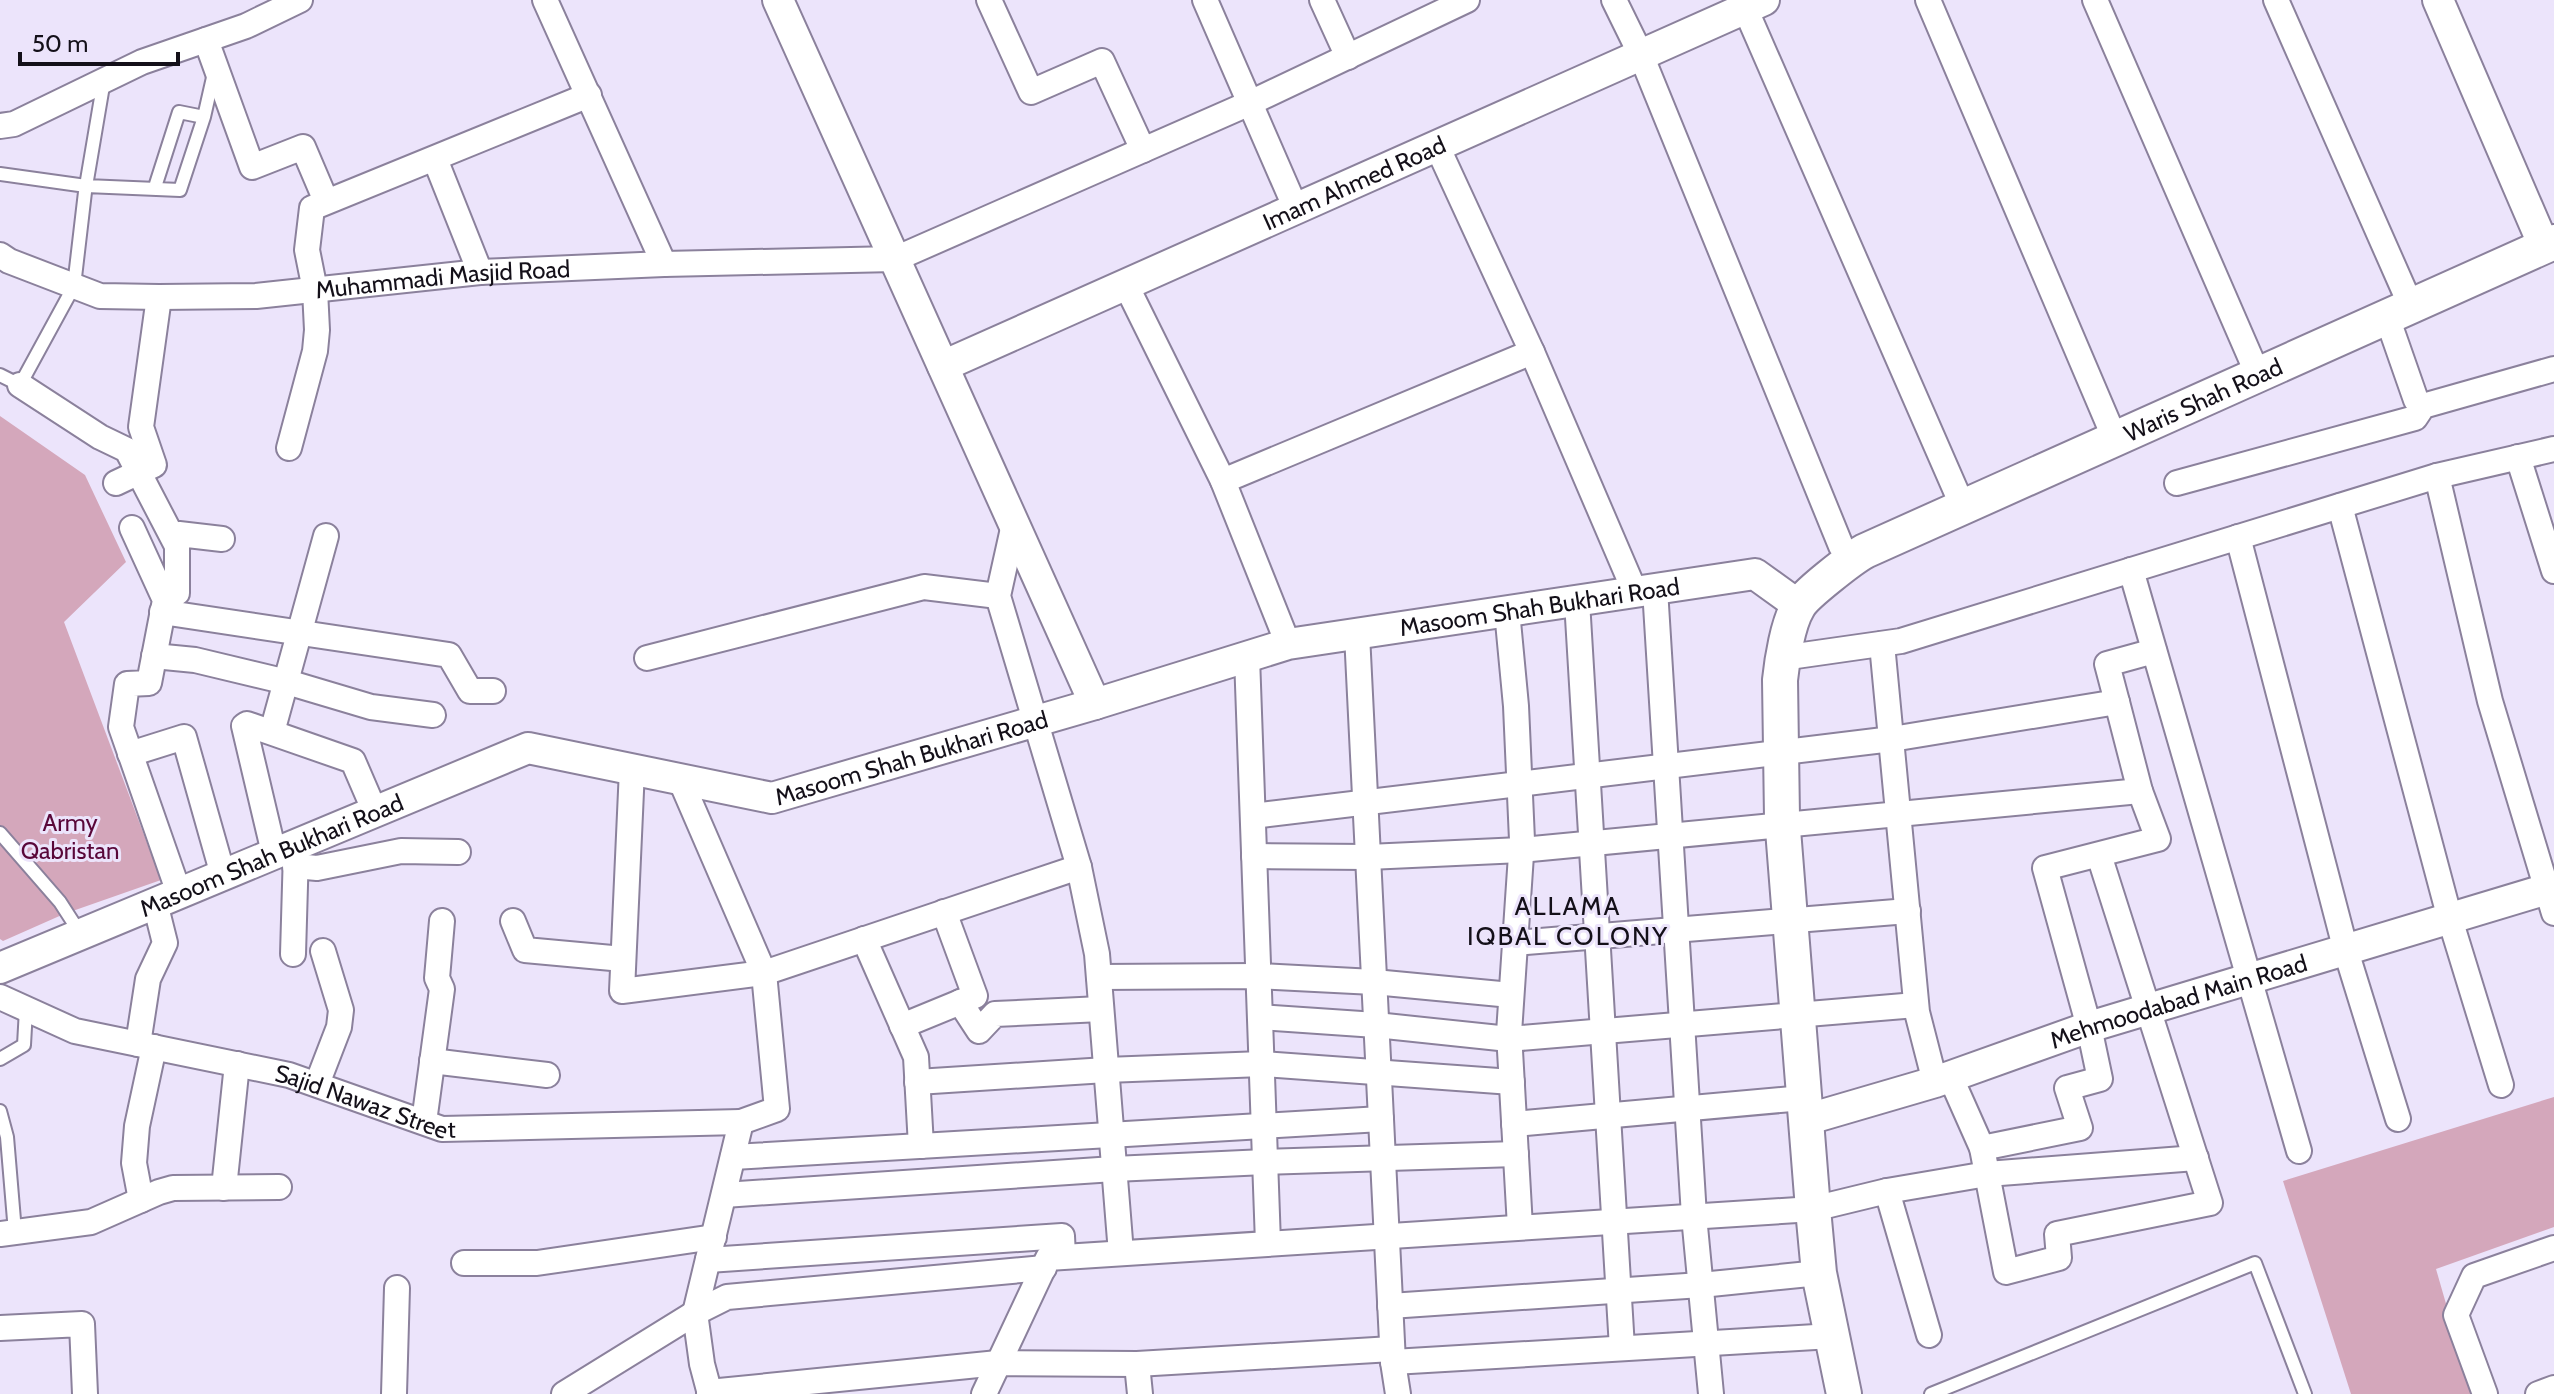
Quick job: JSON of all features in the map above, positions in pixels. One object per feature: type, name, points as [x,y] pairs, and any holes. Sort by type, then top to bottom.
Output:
[{"type":"main road","name":"Waris Shah Road","points":[[1851,559],[2549,244]]},
{"type":"main road","points":[[1844,1394],[1819,1273],[1804,1109],[1783,826],[1780,680],[1782,658],[1798,605],[1851,559]]},
{"type":"street","points":[[0,126],[14,124],[142,62],[246,26],[300,0]]},
{"type":"street","points":[[545,0],[664,264]]},
{"type":"street","points":[[778,0],[1095,704]]},
{"type":"street","points":[[989,0],[1031,92],[1102,61],[1143,150]]},
{"type":"street","points":[[1205,0],[1296,209]]},
{"type":"street","points":[[1322,0],[1348,57]]},
{"type":"street","points":[[895,259],[1250,103],[1467,0]]},
{"type":"street","points":[[1614,0],[1641,55],[1841,546],[1851,559]]},
{"type":"street","points":[[1928,0],[2115,439]]},
{"type":"street","points":[[2095,0],[2258,375]]},
{"type":"street","points":[[2276,0],[2399,311],[2416,400],[2423,406]]},
{"type":"street","points":[[2438,0],[2549,244]]},
{"type":"street","points":[[1754,4],[1963,507]]},
{"type":"street","name":"Imam Ahmed Road","points":[[943,366],[1754,4]]},
{"type":"street","points":[[206,40],[252,167],[303,147],[326,201]]},
{"type":"street","points":[[289,448],[315,351],[315,290],[307,250],[312,208],[589,95]]},
{"type":"street","points":[[1437,146],[1645,590],[1667,768],[1694,1216],[1711,1394]]},
{"type":"street","points":[[435,159],[480,272]]},
{"type":"street","name":"Muhammadi Masjid Road","points":[[0,255],[100,296],[159,297],[256,296],[480,272],[895,259]]},
{"type":"street","points":[[1126,285],[1223,481],[1288,644]]},
{"type":"street","points":[[116,483],[154,465],[141,427],[159,297]]},
{"type":"street","points":[[1223,481],[1532,352]]},
{"type":"street","points":[[2177,483],[2415,418],[2423,406],[2554,369]]},
{"type":"street","points":[[10,380],[100,437],[127,450],[177,546]]},
{"type":"street","points":[[1782,658],[1901,641],[2437,476],[2554,449]]},
{"type":"street","points":[[2518,457],[2554,571]]},
{"type":"street","points":[[2437,476],[2490,701],[2551,897]]},
{"type":"street","points":[[2340,506],[2450,919],[2501,1085]]},
{"type":"street","points":[[1014,524],[998,596],[1079,867],[1097,954],[1121,1253]]},
{"type":"street","points":[[132,528],[164,606],[149,683],[127,684],[121,727],[167,898],[165,943],[148,979],[146,1046],[134,1163],[141,1200]]},
{"type":"street","points":[[164,606],[177,593],[179,534],[222,539]]},
{"type":"street","points":[[272,732],[326,536]]},
{"type":"street","points":[[2238,537],[2346,951],[2398,1119]]},
{"type":"street","points":[[2131,570],[2299,1151]]},
{"type":"street","name":"Masoom Shah Bukhari Road","points":[[0,968],[223,875],[288,855],[375,812],[528,748],[772,798],[1288,644],[1755,574],[1798,605]]},
{"type":"street","points":[[647,658],[924,587],[998,596]]},
{"type":"street","points":[[1577,601],[1622,1348]]},
{"type":"street","points":[[164,606],[301,633],[449,655],[470,691],[493,691]]},
{"type":"street","points":[[1507,611],[1516,706],[1521,850],[1509,1039],[1520,1227]]},
{"type":"street","points":[[1357,634],[1386,1236],[1398,1394]]},
{"type":"street","points":[[1882,644],[1916,1005],[1942,1079],[1982,1148],[2006,1272],[2059,1258],[2057,1234],[2210,1203],[2099,855]]},
{"type":"street","points":[[1982,1148],[2080,1128],[2067,1088],[2100,1079],[2089,1027],[2045,868],[2158,839],[2140,791],[2107,664],[2154,651]]},
{"type":"street","points":[[154,656],[195,660],[287,682],[371,707],[433,715]]},
{"type":"street","points":[[1247,657],[1268,1243]]},
{"type":"street","points":[[1253,816],[1892,739],[2117,702]]},
{"type":"street","points":[[293,954],[288,855],[244,726],[247,724],[272,732],[353,761],[375,812]]},
{"type":"street","points":[[130,754],[184,737],[223,875]]},
{"type":"street","points":[[632,769],[622,991],[764,973],[1079,867]]},
{"type":"street","points":[[680,779],[764,973],[777,1109],[741,1122],[695,1313],[702,1364],[710,1393],[998,1363],[1137,1364],[1622,1348],[1832,1336]]},
{"type":"street","points":[[1254,856],[1368,857],[1521,850],[2140,791]]},
{"type":"street","points":[[288,855],[317,868],[401,851],[458,852]]},
{"type":"street","name":"Mehmoodabad Main Road","points":[[1804,1109],[1942,1079],[2089,1027],[2450,919],[2551,897]]},
{"type":"street","points":[[1514,943],[1908,911]]},
{"type":"street","points":[[902,1026],[975,996],[944,912]]},
{"type":"street","points":[[424,1122],[442,989],[437,978],[442,921]]},
{"type":"street","points":[[513,921],[525,950],[623,959]]},
{"type":"street","points":[[864,939],[916,1057],[921,1146]]},
{"type":"street","points":[[317,1084],[339,1027],[341,1010],[323,951]]},
{"type":"street","points":[[1099,977],[1258,976],[1374,982],[1511,995]]},
{"type":"street","name":"Sajid Nawaz Street","points":[[0,997],[75,1031],[289,1075],[442,1129],[741,1122]]},
{"type":"street","points":[[960,1002],[979,1031],[995,1014],[1101,1009]]},
{"type":"street","points":[[1260,1017],[1509,1039],[1916,1005]]},
{"type":"street","points":[[432,1061],[547,1075]]},
{"type":"street","points":[[224,1188],[237,1064]]},
{"type":"street","points":[[917,1082],[1262,1064],[1512,1082]]},
{"type":"street","points":[[1514,1124],[1688,1108],[1804,1109]]},
{"type":"street","points":[[733,1157],[1381,1119]]},
{"type":"street","points":[[724,1195],[1114,1169],[1516,1154]]},
{"type":"street","points":[[564,1394],[695,1313],[727,1297],[1121,1253],[1813,1209],[1887,1191],[1987,1174],[2196,1158]]},
{"type":"street","points":[[7,1233],[91,1222],[173,1188],[279,1187]]},
{"type":"street","points":[[1887,1191],[1929,1335]]},
{"type":"street","points":[[464,1263],[537,1263],[711,1248],[1062,1236],[1053,1262],[984,1394]]},
{"type":"street","points":[[2485,1394],[2456,1315],[2474,1276],[2554,1248]]},
{"type":"street","points":[[1390,1306],[1701,1285],[1819,1273]]},
{"type":"street","points":[[394,1394],[397,1288]]},
{"type":"street","points":[[0,1328],[82,1324],[85,1394]]},
{"type":"street","points":[[1137,1364],[1140,1394]]},
{"type":"street","points":[[2538,1394],[2554,1388]]},
{"type":"lane","points":[[0,174],[86,186],[180,190],[204,117],[215,66]]},
{"type":"lane","points":[[10,380],[74,286],[86,186],[104,80]]},
{"type":"lane","points":[[155,187],[179,112],[204,117]]},
{"type":"lane","points":[[0,833],[60,902],[80,935]]},
{"type":"lane","points":[[0,1059],[24,1045],[26,1009]]},
{"type":"lane","points":[[0,1111],[7,1137],[7,1233]]},
{"type":"lane","points":[[1931,1394],[2255,1263],[2305,1394]]},
{"type":"green space","name":"Army Qabristan","points":[[0,416],[85,475],[126,562],[64,622],[161,880],[64,914],[3,941],[0,939]]},
{"type":"green space","points":[[2554,1097],[2554,1227],[2436,1269],[2472,1394],[2351,1394],[2283,1181]]},
{"type":"district","name":"ALLAMA IQBAL COLONY","points":[[1568,921]]}]
